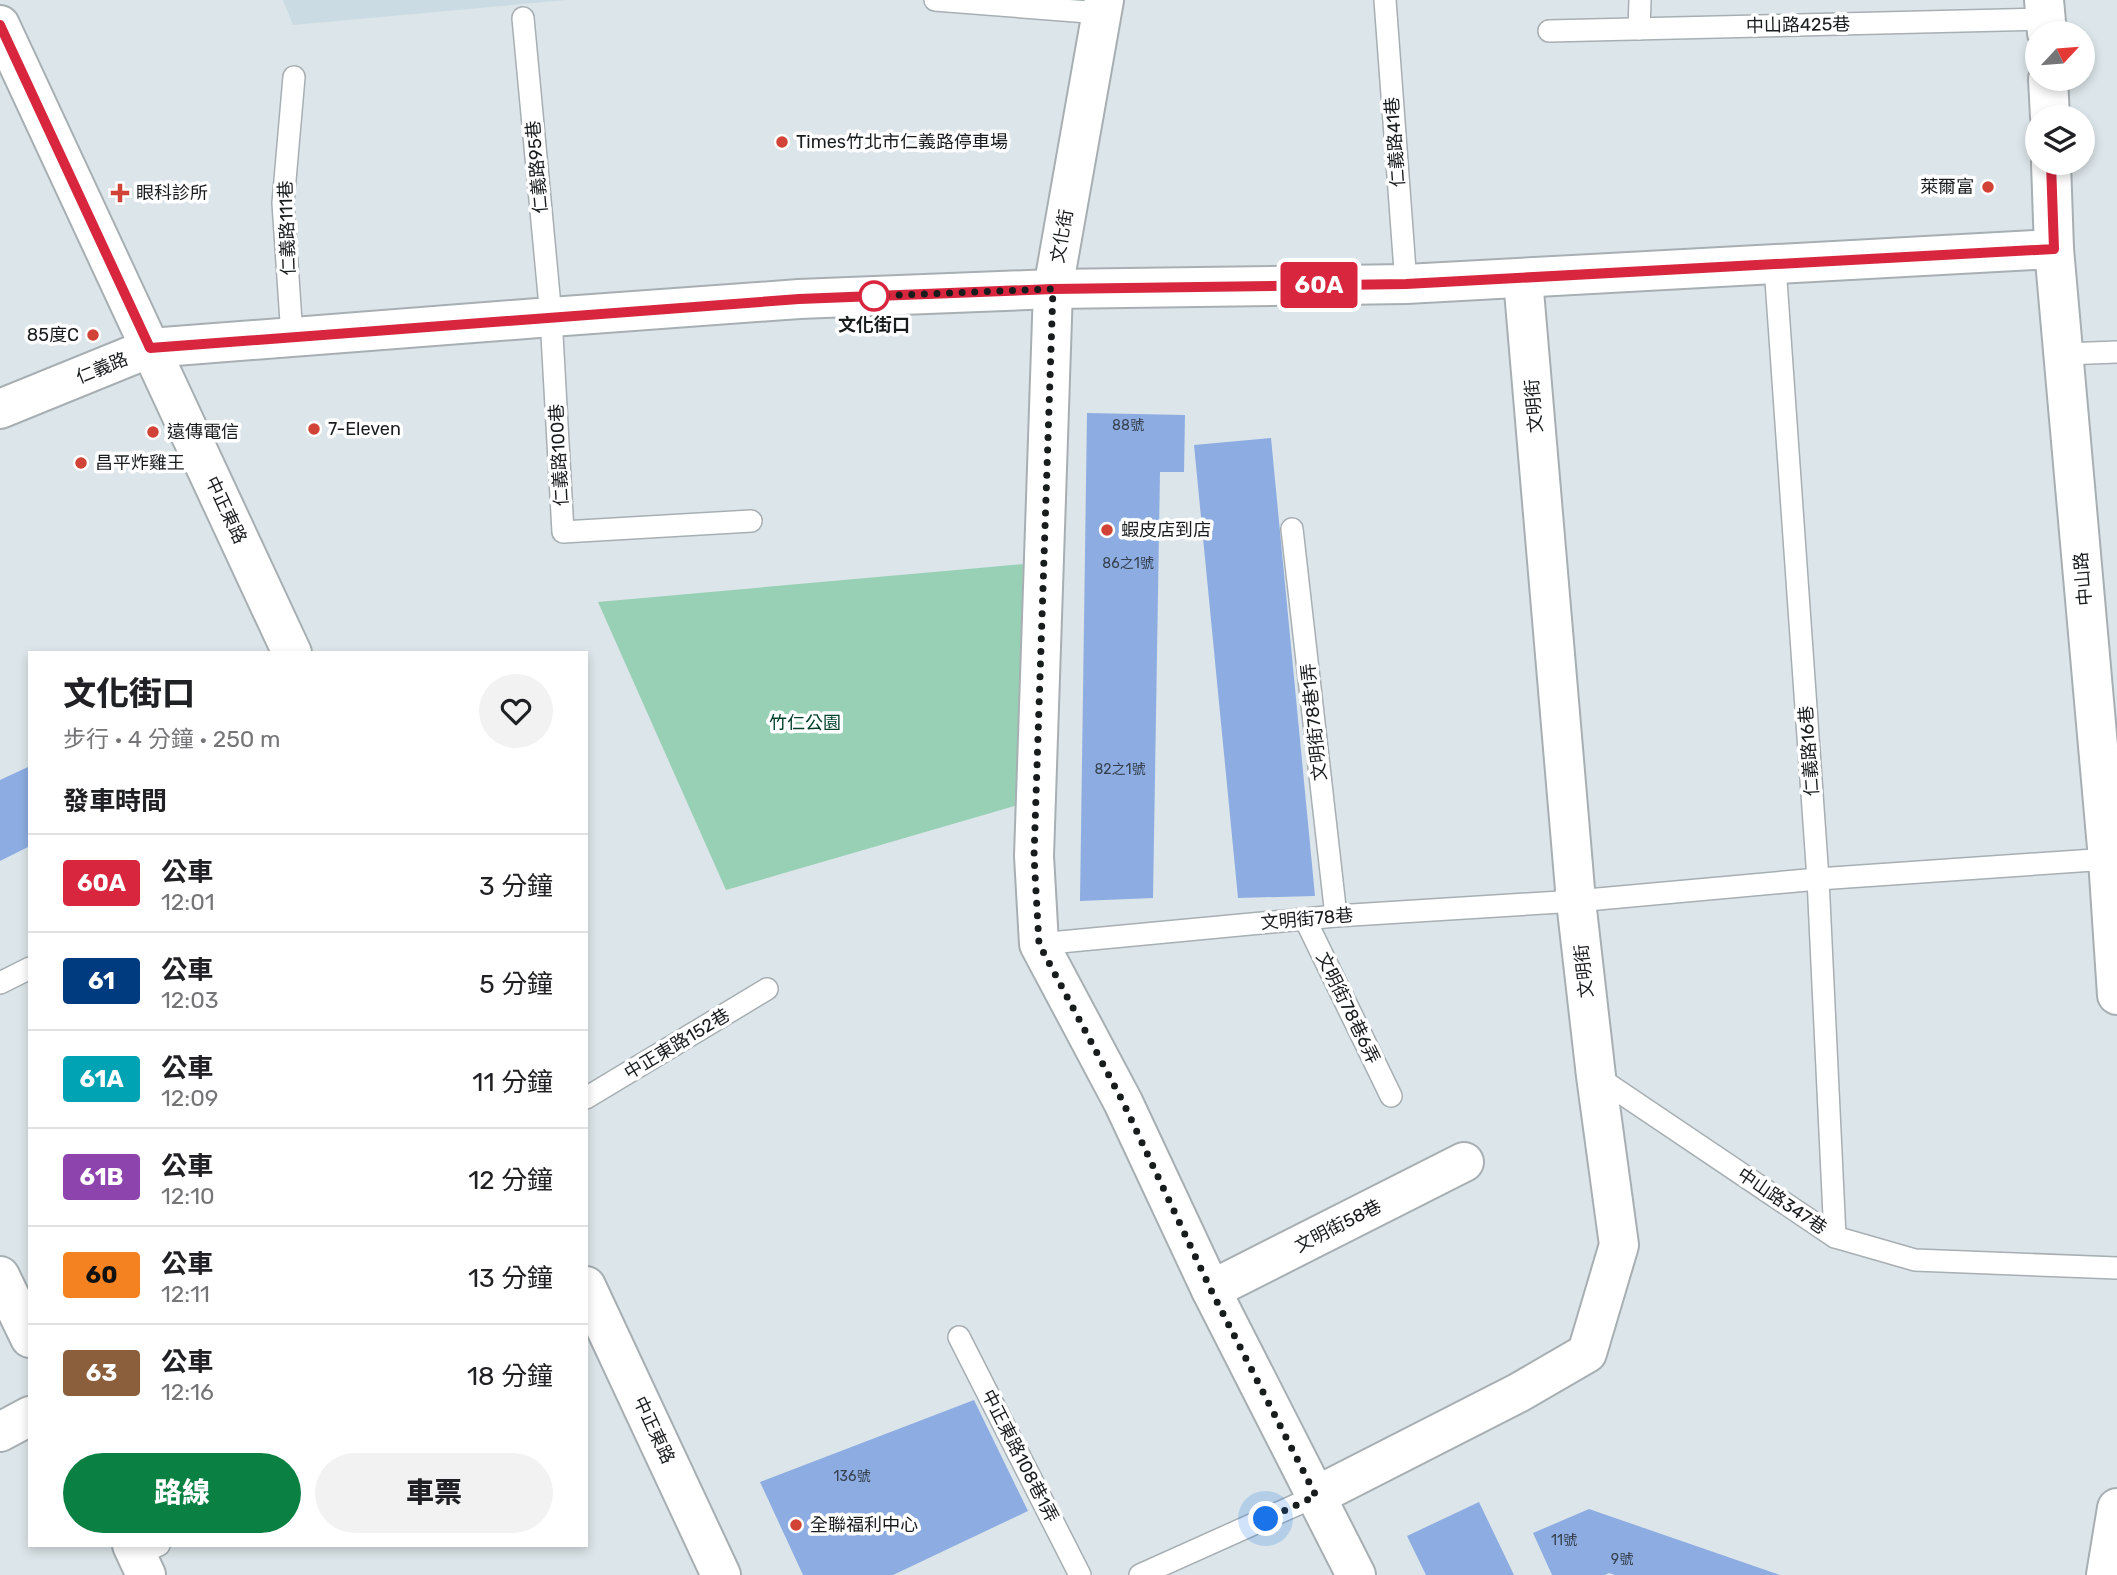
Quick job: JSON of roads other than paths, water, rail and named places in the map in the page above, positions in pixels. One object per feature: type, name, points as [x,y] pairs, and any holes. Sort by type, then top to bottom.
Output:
[{"type":"street","name":"文化街","points":[[1102,7],[1053,289],[1034,845],[1039,944],[1123,1102],[1211,1290],[1356,1575]]},
{"type":"street","name":"中正東路","points":[[0,25],[291,651]]},
{"type":"street","name":"中山路","points":[[2051,175],[2054,249],[2108,859],[2117,995]]},
{"type":"street","name":"仁義路","points":[[0,409],[150,348],[799,299],[1053,289],[1406,284],[2054,249]]},
{"type":"street","name":"文明街","points":[[1316,1496],[1518,1393],[1587,1353],[1619,1245],[1576,901],[1523,279]]},
{"type":"street","name":"文明街58巷","points":[[1211,1290],[1464,1163]]},
{"type":"street","points":[[0,1276],[28,1334]]},
{"type":"street","name":"中正東路","points":[[588,1290],[722,1575]]},
{"type":"street","points":[[0,1432],[28,1417]]},
{"type":"street","points":[[2106,1575],[2117,1508]]},
{"type":"lane","points":[[935,0],[1102,7]]},
{"type":"lane","name":"仁義路41巷","points":[[1384,0],[1406,284]]},
{"type":"lane","points":[[1639,29],[1640,0]]},
{"type":"lane","name":"中山路425巷","points":[[1549,31],[2046,17]]},
{"type":"lane","name":"仁義路95巷","points":[[523,18],[551,317]]},
{"type":"lane","name":"仁義路111巷","points":[[292,337],[283,203],[293,77]]},
{"type":"lane","name":"仁義路16巷","points":[[1775,266],[1818,879],[1835,1237]]},
{"type":"lane","name":"仁義路100巷","points":[[551,317],[563,532],[751,521]]},
{"type":"lane","points":[[2064,354],[2117,352]]},
{"type":"lane","name":"文明街78巷1弄","points":[[1292,528],[1336,916]]},
{"type":"lane","name":"文明街78巷","points":[[1039,944],[1336,916],[1576,901],[1818,879],[2108,859]]},
{"type":"lane","name":"文明街78巷6弄","points":[[1305,919],[1391,1096]]},
{"type":"lane","points":[[0,983],[28,969]]},
{"type":"lane","name":"中正東路152巷","points":[[588,1097],[767,989]]},
{"type":"lane","name":"中山路347巷","points":[[1596,1076],[1835,1237],[1915,1260],[2117,1268]]},
{"type":"lane","name":"中正東路108巷1弄","points":[[959,1337],[1080,1575]]},
{"type":"lane","points":[[1140,1575],[1316,1496]]},
{"type":"place","name":"Times竹北市仁義路停車場","points":[[782,142]]},
{"type":"place","name":"萊爾富","points":[[1988,187]]},
{"type":"place","name":"眼科診所","points":[[120,193]]},
{"type":"place","name":"文化街口","points":[[874,296]]},
{"type":"place","name":"85度C","points":[[93,335]]},
{"type":"place","name":"7-Eleven","points":[[314,429]]},
{"type":"place","name":"遠傳電信","points":[[153,432]]},
{"type":"place","name":"昌平炸雞王","points":[[81,463]]},
{"type":"place","name":"蝦皮店到店","points":[[1107,530]]},
{"type":"place","name":"全聯福利中心","points":[[796,1525]]},
{"type":"park label","name":"竹仁公園","points":[[805,723]]}]
